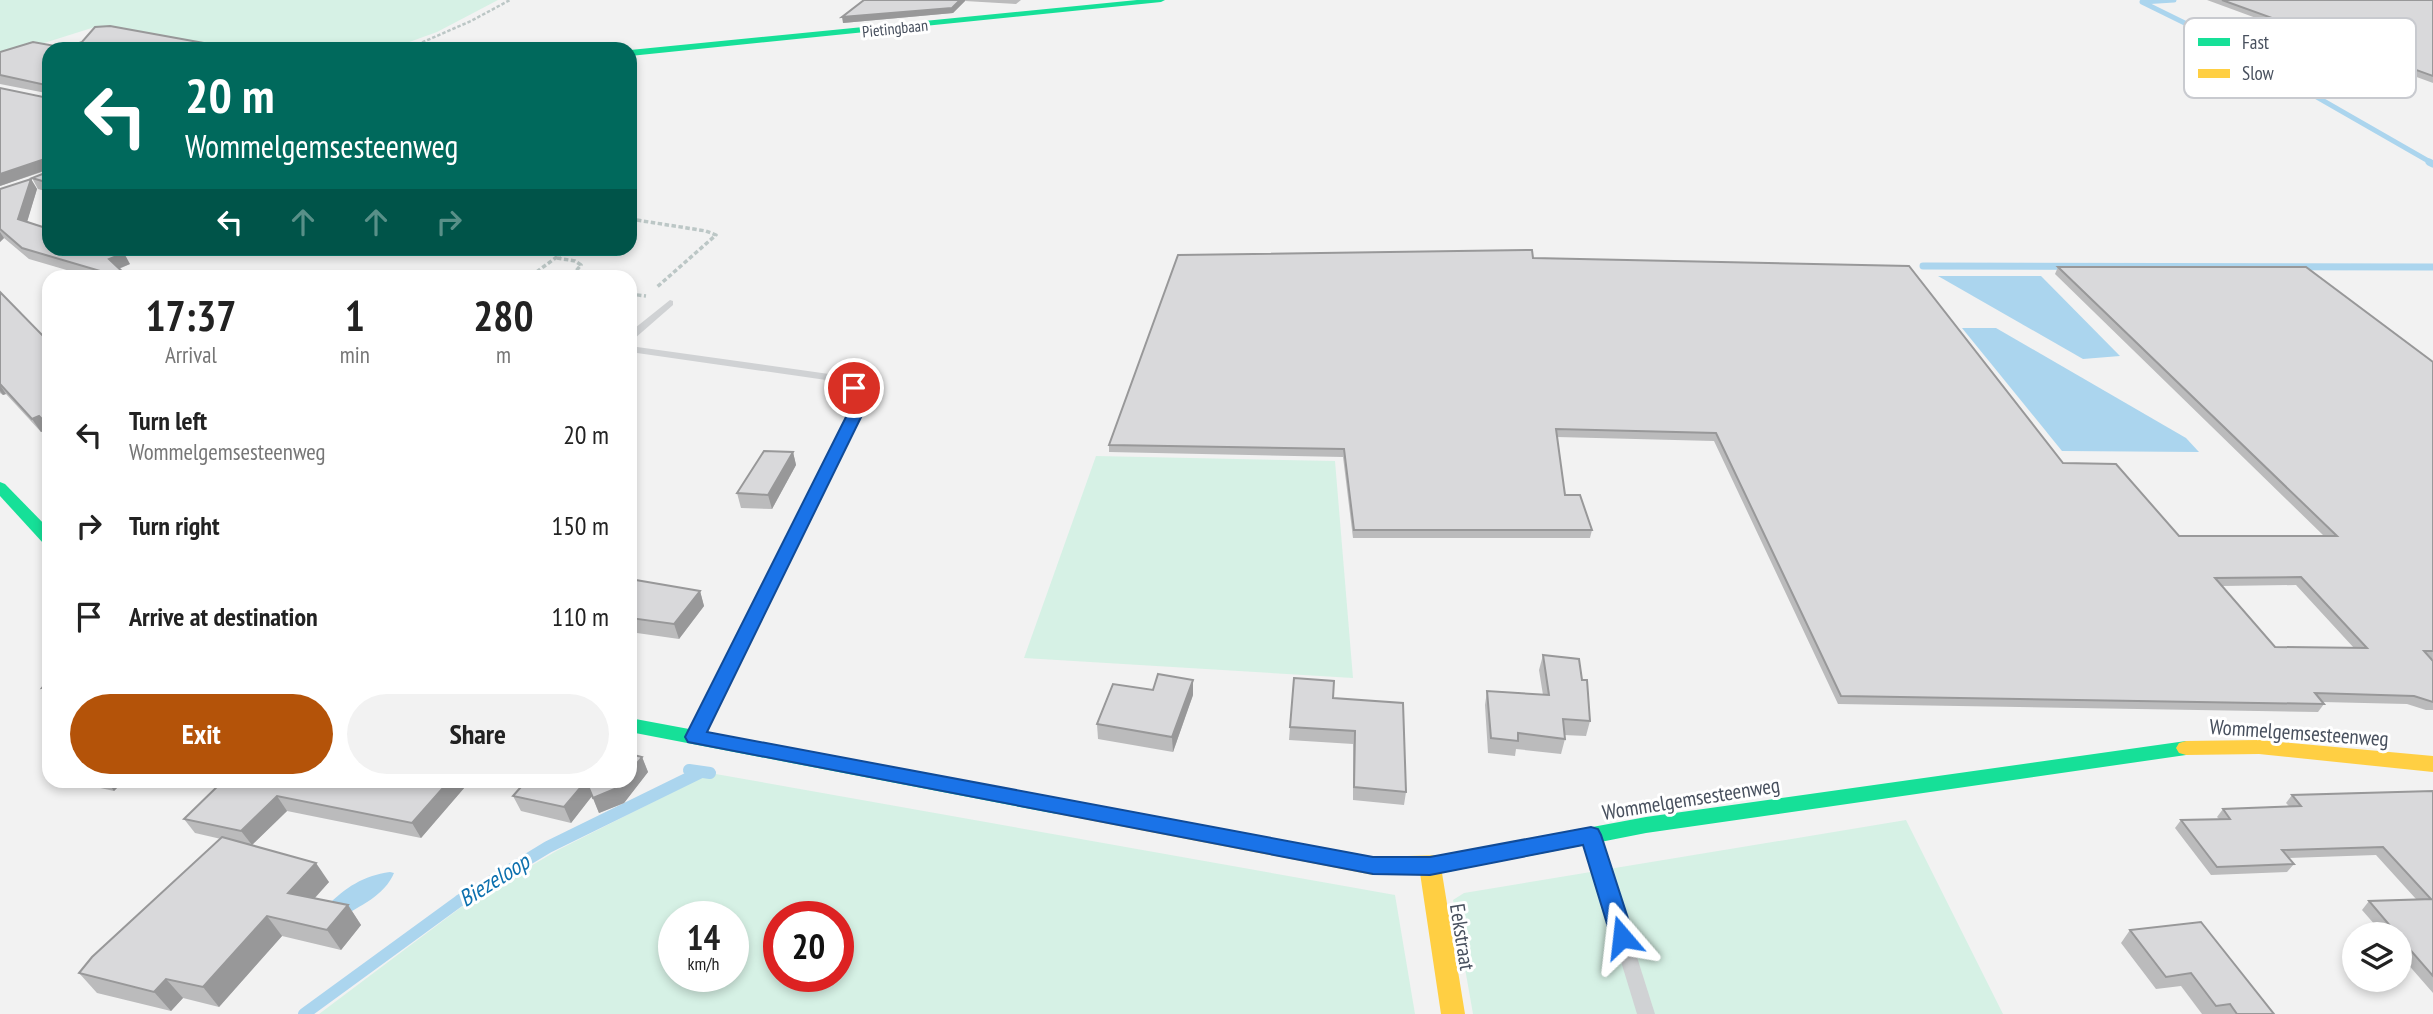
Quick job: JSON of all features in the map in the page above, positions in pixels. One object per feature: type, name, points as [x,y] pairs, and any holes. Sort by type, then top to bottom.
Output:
[{"type":"street","name":"Pietingbaan","points":[[637,52],[1161,0]]},
{"type":"street","points":[[0,487],[42,532]]},
{"type":"street","name":"Wommelgemsesteenweg","points":[[637,725],[1373,866],[1430,866],[1646,825],[2200,746],[2259,747],[2433,764]]},
{"type":"street","name":"Eekstraat","points":[[1430,866],[1453,1014]]},
{"type":"lane","points":[[637,331],[670,303]]},
{"type":"lane","points":[[637,350],[843,379],[854,388],[858,396],[858,407],[695,737]]},
{"type":"lane","points":[[1591,835],[1646,1014]]},
{"type":"path","points":[[423,42],[510,0]]},
{"type":"path","points":[[637,220],[716,235],[646,296]]},
{"type":"path","points":[[539,270],[559,256]]},
{"type":"path","points":[[556,258],[575,261],[581,265],[577,270]]},
{"type":"path","points":[[637,295],[670,303]]},
{"type":"green space","points":[[0,0],[498,0],[437,32],[409,42],[181,42],[98,26],[0,57]]},
{"type":"green space","points":[[1096,456],[1335,461],[1353,678],[1024,658]]},
{"type":"green space","points":[[710,773],[1395,895],[1415,1014],[319,1014],[460,908],[558,850]]},
{"type":"green space","points":[[1906,820],[2003,1014],[1473,1014],[1453,900],[1464,893]]},
{"type":"water","points":[[1938,276],[2041,276],[2120,356],[2083,359]]},
{"type":"water","points":[[1962,328],[1996,328],[2186,438],[2199,452],[2062,451]]},
{"type":"water","points":[[394,873],[390,881],[378,894],[339,918],[327,906],[356,883]]},
{"type":"building","points":[[864,0],[960,0],[952,8],[842,17]]},
{"type":"building","points":[[2222,0],[2433,0],[2433,76],[2416,70],[2416,18],[2272,18]]},
{"type":"building","points":[[110,26],[198,42],[82,42],[95,27]]},
{"type":"building","points":[[33,42],[42,44],[42,84],[0,75],[0,52]]},
{"type":"building","points":[[0,88],[42,97],[42,160],[0,174]]},
{"type":"building","points":[[42,174],[42,181],[32,178]]},
{"type":"building","points":[[31,179],[18,219],[42,227],[42,254],[22,248],[0,229],[0,189]]},
{"type":"building","points":[[1532,250],[1533,258],[1909,266],[2063,463],[2116,464],[2179,536],[2337,536],[2058,267],[2306,267],[2433,362],[2433,651],[2424,651],[2433,661],[2433,702],[2414,696],[2315,693],[2324,704],[1841,696],[1716,433],[1556,429],[1565,495],[1580,495],[1592,530],[1354,530],[1344,449],[1109,445],[1178,255]],"holes":[[[2301,577],[2367,648],[2275,647],[2215,578]]]},
{"type":"building","points":[[49,256],[116,256],[109,259],[121,270],[97,270]]},
{"type":"building","points":[[0,292],[42,335],[42,419],[39,416],[32,419],[0,384]]},
{"type":"building","points":[[764,451],[793,452],[768,495],[737,493]]},
{"type":"building","points":[[637,580],[700,591],[674,624],[637,619]]},
{"type":"building","points":[[1543,655],[1579,659],[1582,680],[1587,680],[1590,721],[1563,719],[1565,739],[1518,733],[1518,741],[1491,738],[1487,691],[1549,695]]},
{"type":"building","points":[[1158,674],[1193,680],[1172,737],[1097,724],[1113,684],[1153,690]]},
{"type":"building","points":[[1294,678],[1334,681],[1333,698],[1403,703],[1406,792],[1354,787],[1355,731],[1290,727]]},
{"type":"building","points":[[216,788],[443,788],[412,823],[277,796],[241,831],[184,819]]},
{"type":"building","points":[[520,788],[580,788],[564,807],[513,796]]},
{"type":"building","points":[[589,788],[617,788],[593,798]]},
{"type":"building","points":[[2433,791],[2433,976],[2412,952],[2412,922],[2387,922],[2369,901],[2431,899],[2383,847],[2282,850],[2294,864],[2217,867],[2181,820],[2230,819],[2223,809],[2301,806],[2292,795]]},
{"type":"building","points":[[222,837],[316,863],[288,893],[348,905],[327,930],[267,916],[203,987],[166,979],[154,992],[79,973],[92,957]]},
{"type":"building","points":[[2201,922],[2274,1014],[2237,1014],[2230,1004],[2216,1006],[2191,973],[2166,977],[2130,930]]},
{"type":"waterway","points":[[2174,0],[2142,2],[2184,23]]},
{"type":"waterway","points":[[2318,98],[2432,163]]},
{"type":"waterway","points":[[2429,162],[2433,164]]},
{"type":"waterway","points":[[1923,266],[2433,267]]},
{"type":"waterway","name":"Biezeloop","points":[[689,770],[710,773]]},
{"type":"waterway","name":"Biezeloop","points":[[304,1014],[459,901],[548,847],[701,772]]},
{"type":"traffic: fast","points":[[637,52],[1161,0]]},
{"type":"traffic: fast","points":[[0,487],[42,532]]},
{"type":"traffic: fast","points":[[637,726],[1057,806]]},
{"type":"traffic: fast","points":[[1442,864],[1646,825],[2186,748]]},
{"type":"traffic: slow","points":[[2186,748],[2259,747],[2433,764]]},
{"type":"traffic: slow","points":[[1057,806],[1373,866],[1442,864]]},
{"type":"traffic: slow","points":[[1430,866],[1453,1014]]},
{"type":"route","points":[[854,388],[858,396],[858,407],[695,737],[1373,866],[1430,866],[1591,835],[1622,937]]}]
